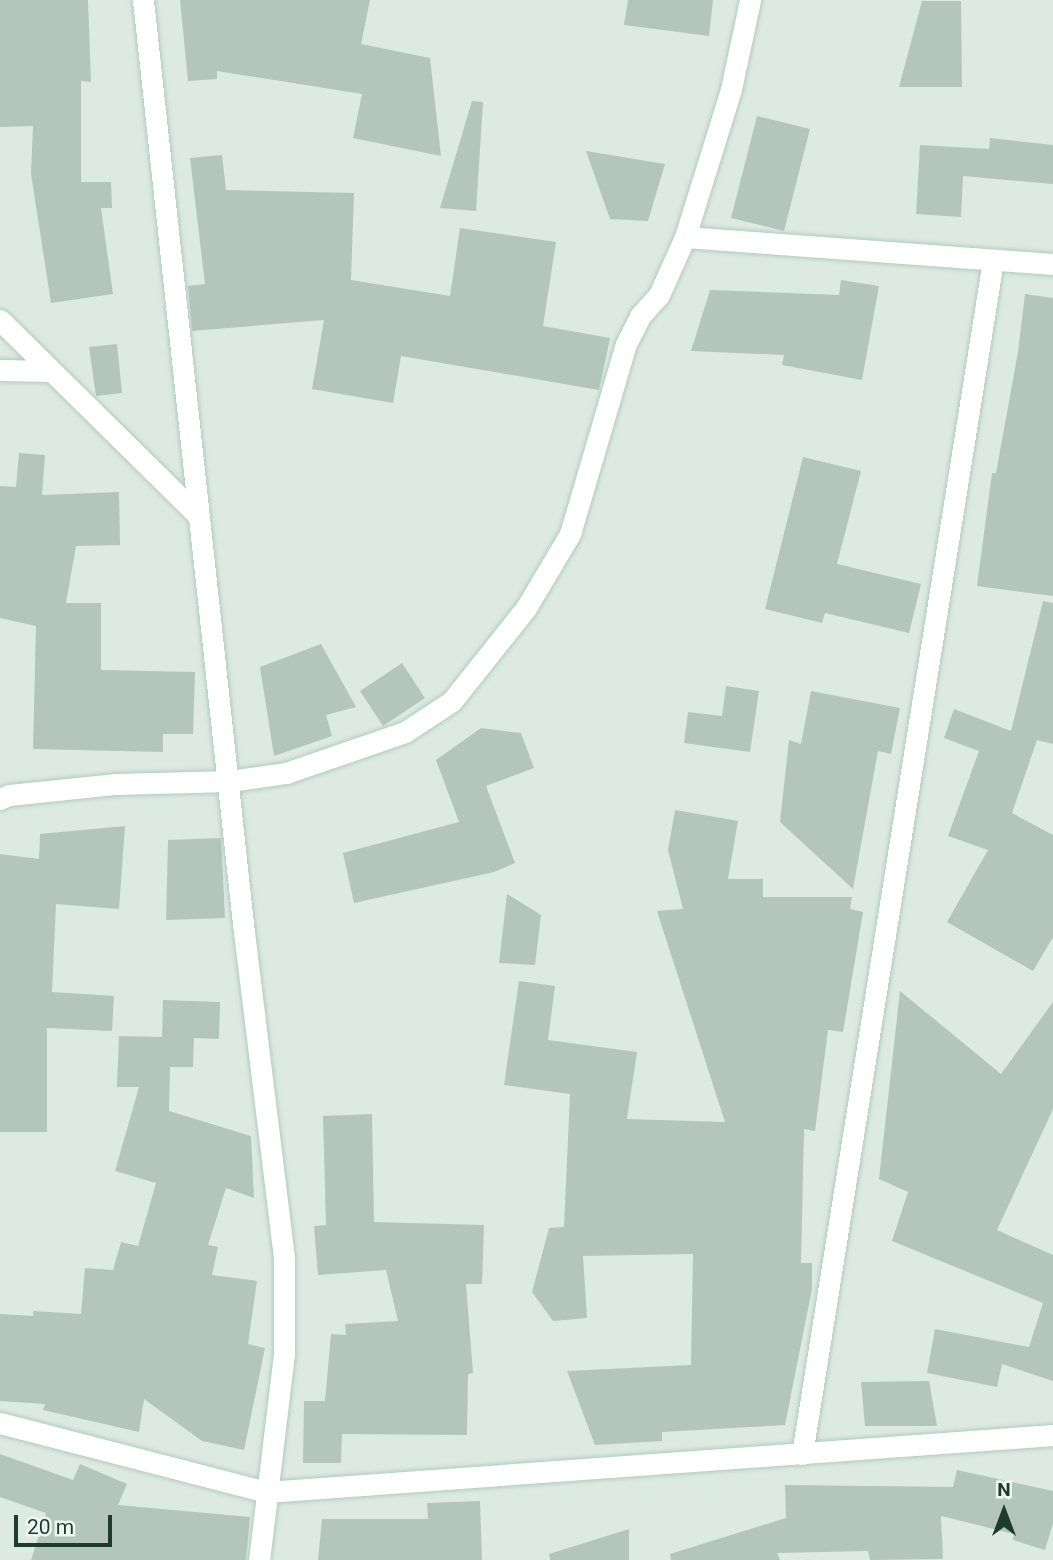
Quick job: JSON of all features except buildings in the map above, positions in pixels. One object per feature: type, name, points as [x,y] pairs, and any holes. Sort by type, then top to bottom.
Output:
[{"type":"street","points":[[144,0],[198,515],[230,781],[244,932],[284,1260],[284,1354],[259,1560]]},
{"type":"street","points":[[0,799],[9,794],[116,784],[230,781],[286,773],[405,732],[452,701],[526,608],[570,534],[626,344],[640,316],[659,295],[684,237],[731,89],[750,0]]},
{"type":"street","points":[[684,237],[1053,264]]},
{"type":"street","points":[[802,1454],[993,260]]},
{"type":"street","points":[[0,320],[198,515]]},
{"type":"street","points":[[0,370],[49,371]]},
{"type":"street","points":[[0,1423],[266,1492],[1053,1436]]}]
